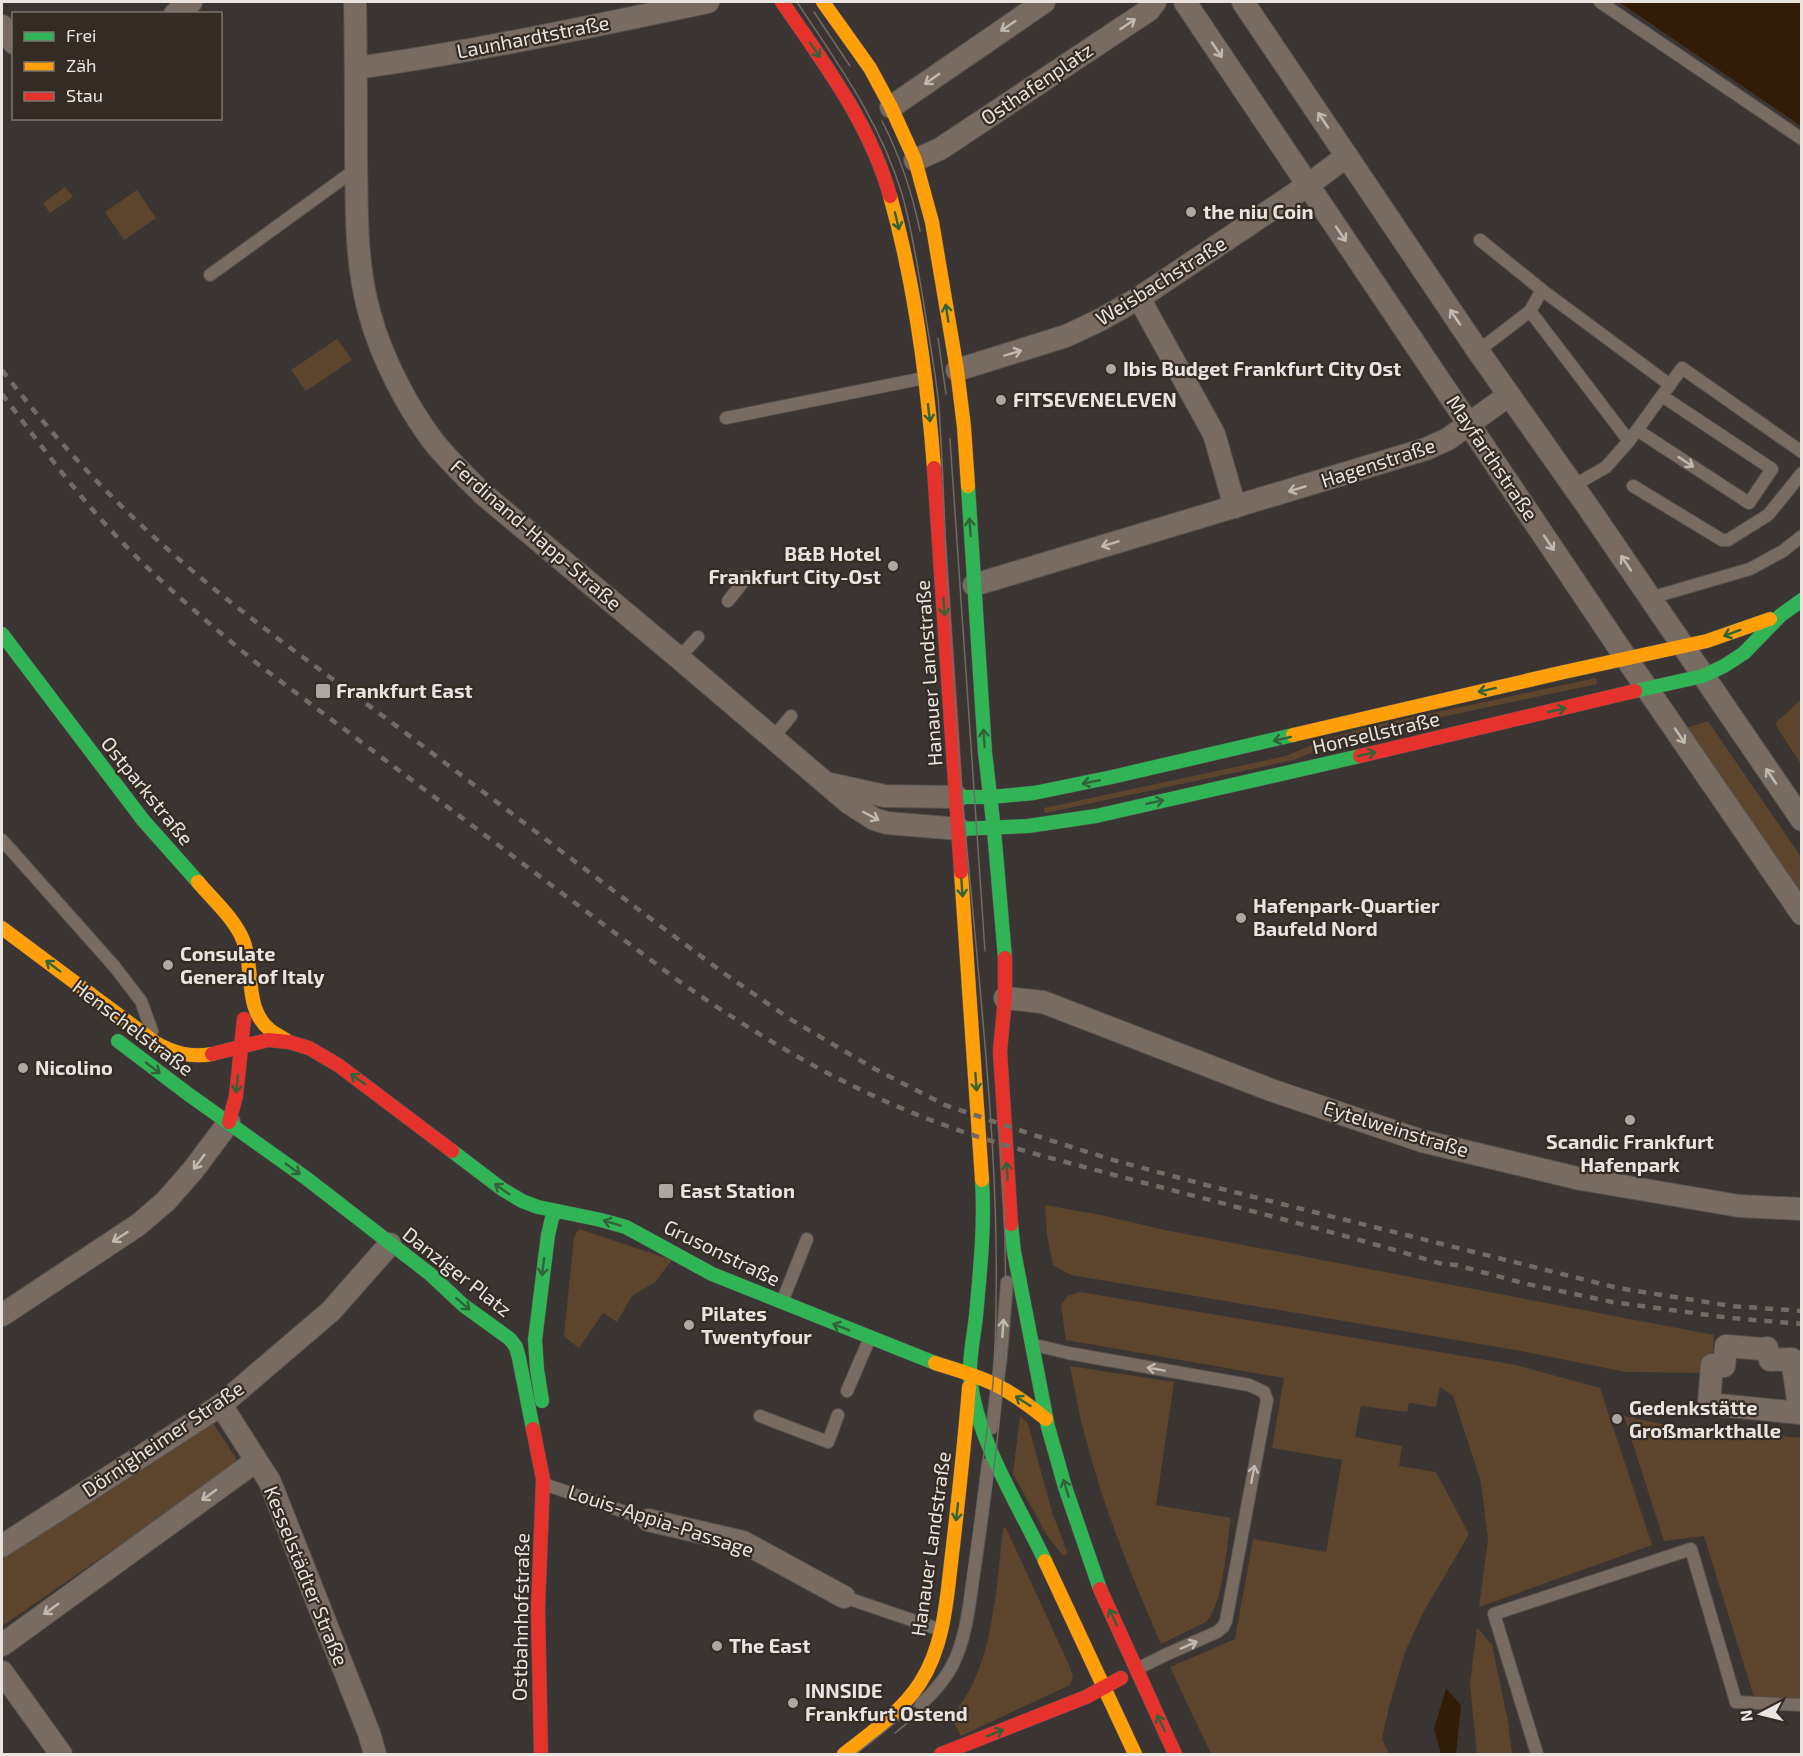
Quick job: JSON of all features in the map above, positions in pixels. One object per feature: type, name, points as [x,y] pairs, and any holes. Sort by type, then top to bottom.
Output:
[{"type":"main road","name":"Hanauer Landstraße","points":[[782,2],[841,87],[870,143],[892,165],[932,222],[957,370],[964,427],[985,752],[1005,948],[1005,998],[1000,1052],[1011,1230],[1046,1419],[1065,1487],[1099,1586],[1175,1755]]},
{"type":"main road","name":"Hanauer Landstraße","points":[[823,2],[870,68],[884,119],[899,229],[919,332],[931,430],[984,1207],[982,1256],[962,1465],[942,1631],[928,1670],[918,1686],[889,1717],[844,1755]]},
{"type":"main road","points":[[870,143],[884,119]]},
{"type":"main road","name":"Honsellstraße","points":[[959,829],[994,830],[1072,821],[1703,676],[1744,653],[1780,615],[1802,600]]},
{"type":"main road","name":"Honsellstraße","points":[[957,797],[1034,793],[1112,777],[1723,637],[1780,615]]},
{"type":"main road","name":"Ostparkstraße","points":[[2,634],[142,820],[238,928],[245,946],[251,994],[257,1015],[270,1031],[286,1040]]},
{"type":"main road","name":"Henschelstraße","points":[[2,928],[153,1040],[170,1050],[192,1056],[218,1053],[240,1046]]},
{"type":"main road","name":"Ostparkstraße","points":[[240,1046],[249,975]]},
{"type":"main road","name":"Henschelstraße","points":[[104,1030],[237,1128]]},
{"type":"main road","points":[[237,1128],[236,1096],[240,1046],[262,1041],[286,1040],[315,1050],[516,1198],[538,1207],[556,1210],[561,1244]]},
{"type":"main road","name":"Danziger Platz","points":[[237,1128],[430,1274],[464,1305],[513,1342],[522,1368],[543,1481]]},
{"type":"main road","name":"Grusonstraße","points":[[556,1210],[626,1227],[712,1274],[925,1360],[970,1374]]},
{"type":"main road","name":"Danziger Platz","points":[[545,1455],[535,1340],[548,1235],[556,1210]]},
{"type":"main road","name":"Hanauer Landstraße","points":[[970,1374],[977,1414],[990,1450],[1032,1534],[1135,1755]]},
{"type":"main road","points":[[970,1374],[998,1386],[1046,1419]]},
{"type":"main road","points":[[551,1408],[553,1378]]},
{"type":"main road","name":"Danziger Platz","points":[[543,1481],[548,1439]]},
{"type":"main road","name":"Ostbahnhofstraße","points":[[541,1755],[538,1609],[543,1481]]},
{"type":"main road","points":[[941,1755],[1104,1688],[1136,1670]]},
{"type":"street","points":[[178,12],[191,2]]},
{"type":"street","name":"Ferdinand-Happ-Straße","points":[[355,2],[357,241],[366,299],[370,317],[389,366],[414,412],[433,440],[483,494],[849,803],[874,819],[897,824],[959,829]]},
{"type":"street","name":"Launhardtstraße","points":[[356,68],[474,50],[708,2]]},
{"type":"street","points":[[884,119],[1044,2]]},
{"type":"street","name":"Osthafenplatz","points":[[892,165],[940,149],[1149,10],[1155,2]]},
{"type":"street","name":"Mayfarthstraße","points":[[1185,2],[1626,658],[1802,914]]},
{"type":"street","points":[[1243,2],[1478,351],[1802,820]]},
{"type":"street","points":[[2,26],[12,40]]},
{"type":"street","name":"Weisbachstraße","points":[[957,370],[1066,336],[1100,320],[1139,298],[1308,185],[1347,156]]},
{"type":"street","points":[[1139,298],[1214,434],[1236,507]]},
{"type":"street","name":"Hagenstraße","points":[[974,585],[1426,449],[1448,440],[1509,395]]},
{"type":"street","name":"Ferdinand-Happ-Straße","points":[[823,782],[885,796],[957,797]]},
{"type":"street","name":"Eytelweinstraße","points":[[1005,998],[1043,1002],[1271,1090],[1422,1141],[1581,1179],[1739,1206],[1802,1209]]},
{"type":"street","points":[[2,1315],[138,1225],[166,1201],[194,1169],[237,1128]]},
{"type":"street","name":"Dörnigheimer Straße","points":[[2,1546],[221,1405],[331,1311],[390,1244]]},
{"type":"street","points":[[1725,1346],[1767,1348],[1770,1360],[1792,1359],[1800,1413],[1709,1404],[1710,1389],[1712,1365],[1724,1366],[1725,1346]]},
{"type":"street","name":"Kesselstädter Straße","points":[[221,1405],[270,1482],[369,1733],[375,1755]]},
{"type":"street","points":[[2,1645],[256,1461]]},
{"type":"street","name":"Louis-Appia-Passage","points":[[648,1520],[743,1542],[844,1598]]},
{"type":"street","points":[[2,1672],[61,1755]]},
{"type":"lane","points":[[1600,2],[1802,139]]},
{"type":"lane","points":[[210,275],[356,169]]},
{"type":"lane","points":[[1480,240],[1542,290],[1670,384]]},
{"type":"lane","points":[[1478,351],[1530,311],[1542,290]]},
{"type":"lane","points":[[1530,311],[1629,441]]},
{"type":"lane","points":[[1573,486],[1606,467],[1629,441],[1682,368],[1802,452]]},
{"type":"lane","points":[[726,418],[925,378]]},
{"type":"lane","points":[[1637,430],[1749,503],[1772,469],[1662,396]]},
{"type":"lane","points":[[1633,486],[1722,540],[1728,540],[1768,515],[1802,473]]},
{"type":"lane","points":[[1650,598],[1750,569],[1784,551],[1802,536]]},
{"type":"lane","points":[[728,601],[747,577]]},
{"type":"lane","points":[[679,658],[698,637]]},
{"type":"lane","points":[[772,739],[791,716]]},
{"type":"lane","points":[[2,840],[114,966],[141,1001],[153,1040]]},
{"type":"lane","name":"Hanauer Landstraße","points":[[862,1755],[934,1692],[954,1662],[964,1633],[969,1611],[998,1386],[1011,1230]]},
{"type":"lane","points":[[781,1303],[807,1239]]},
{"type":"lane","points":[[847,1391],[870,1338]]},
{"type":"lane","points":[[1031,1344],[1068,1353],[1248,1385],[1264,1392],[1267,1400],[1226,1621],[1217,1632],[1136,1670]]},
{"type":"lane","points":[[760,1416],[828,1442],[838,1415]]},
{"type":"lane","name":"Louis-Appia-Passage","points":[[543,1481],[648,1520]]},
{"type":"lane","points":[[1537,1755],[1494,1614],[1691,1549],[1736,1702],[1802,1705]]},
{"type":"lane","name":"Louis-Appia-Passage","points":[[844,1598],[942,1631]]},
{"type":"shaded area","points":[[1619,2],[1801,2],[1801,126]]},
{"type":"shaded area","points":[[65,187],[73,197],[50,213],[43,203]]},
{"type":"shaded area","points":[[137,190],[156,218],[124,240],[105,212]]},
{"type":"shaded area","points":[[337,339],[352,360],[306,391],[291,370]]},
{"type":"shaded area","points":[[1596,678],[1597,684],[1345,739],[1294,760],[1045,813],[1044,808],[1286,756],[1324,740],[1367,727]]},
{"type":"shaded area","points":[[1801,699],[1801,764],[1776,723]]},
{"type":"shaded area","points":[[1708,721],[1801,857],[1801,895],[1686,728]]},
{"type":"shaded area","points":[[1045,1205],[1714,1335],[1711,1373],[1626,1372],[1521,1351],[1071,1275],[1053,1265],[1047,1235]]},
{"type":"shaded area","points":[[579,1229],[672,1260],[655,1282],[632,1296],[617,1322],[603,1313],[579,1348],[564,1336],[574,1237]]},
{"type":"shaded area","points":[[1080,1292],[1516,1365],[1600,1388],[1652,1545],[1479,1607],[1488,1539],[1481,1482],[1453,1396],[1440,1387],[1436,1407],[1409,1403],[1407,1412],[1361,1406],[1355,1437],[1402,1446],[1399,1466],[1436,1472],[1469,1534],[1423,1613],[1405,1652],[1382,1739],[1389,1754],[1211,1754],[1170,1667],[1235,1639],[1253,1539],[1326,1552],[1342,1460],[1272,1448],[1284,1378],[1066,1340],[1061,1305],[1068,1296]]},
{"type":"shaded area","points":[[1070,1366],[1174,1382],[1156,1505],[1231,1518],[1220,1588],[1212,1614],[1206,1622],[1161,1644],[1129,1568],[1101,1492],[1079,1412]]},
{"type":"shaded area","points":[[1020,1415],[1028,1424],[1052,1512],[1068,1554],[1063,1556],[1047,1535],[1013,1474]]},
{"type":"shaded area","points":[[1624,1416],[1737,1440],[1781,1436],[1801,1438],[1801,1699],[1754,1697],[1704,1536],[1664,1541]]},
{"type":"shaded area","points":[[211,1420],[239,1463],[2,1626],[2,1558]]},
{"type":"shaded area","points":[[1003,1528],[1006,1528],[1073,1677],[1070,1685],[961,1736],[951,1718],[973,1683],[986,1648],[997,1586]]},
{"type":"shaded area","points":[[1477,1627],[1492,1645],[1508,1721],[1512,1754],[1477,1754],[1470,1685]]},
{"type":"shaded area","points":[[1446,1688],[1461,1705],[1456,1754],[1441,1754],[1434,1729]]},
{"type":"tram line","points":[[797,2],[857,94],[893,167],[906,207],[914,246],[935,372],[956,718],[987,1064],[996,1224],[993,1384],[958,1636],[942,1673],[921,1699],[856,1754]]},
{"type":"tram line","points":[[814,12],[850,66]]},
{"type":"tram line","points":[[882,121],[905,174],[920,231]]},
{"type":"tram line","points":[[938,338],[946,394]]},
{"type":"tram line","points":[[950,439],[985,951]]},
{"type":"tram line","points":[[895,1733],[931,1702],[954,1674],[969,1635],[975,1605],[996,1448],[1004,1357],[1005,1258],[999,1127]]},
{"type":"railway","points":[[2,370],[41,419],[104,489],[149,533],[227,599],[725,974],[790,1019],[875,1069],[945,1105],[1113,1160],[1206,1185],[1618,1288],[1731,1306],[1802,1311]]},
{"type":"railway","points":[[2,394],[66,478],[125,545],[180,598],[259,665],[676,979],[740,1022],[840,1080],[911,1112],[990,1141],[1442,1264],[1456,1265],[1523,1283],[1612,1302],[1731,1318],[1802,1324]]},
{"type":"traffic: fast","points":[[968,486],[985,752],[1005,958]]},
{"type":"traffic: fast","points":[[1635,691],[1703,676],[1724,666],[1744,653],[1781,615],[1802,600]]},
{"type":"traffic: fast","points":[[2,634],[143,820],[198,882]]},
{"type":"traffic: fast","points":[[961,797],[1034,793],[1293,735]]},
{"type":"traffic: fast","points":[[959,829],[1028,826],[1096,816],[1360,756]]},
{"type":"traffic: fast","points":[[118,1041],[306,1178],[430,1274],[463,1305],[510,1339],[516,1347],[519,1358],[533,1429]]},
{"type":"traffic: fast","points":[[452,1151],[502,1189],[522,1201],[538,1207],[626,1227],[712,1274],[935,1363]]},
{"type":"traffic: fast","points":[[982,1180],[982,1248],[970,1376],[980,1424],[989,1447],[1045,1561]]},
{"type":"traffic: fast","points":[[542,1401],[535,1340],[548,1235],[556,1211]]},
{"type":"traffic: fast","points":[[1011,1224],[1014,1252],[1048,1427],[1065,1487],[1100,1589]]},
{"type":"traffic: slow","points":[[823,2],[870,68],[915,160],[932,222],[957,370],[968,486]]},
{"type":"traffic: slow","points":[[890,196],[899,229],[919,331],[934,468]]},
{"type":"traffic: slow","points":[[1293,735],[1707,641],[1770,619]]},
{"type":"traffic: slow","points":[[961,872],[982,1180]]},
{"type":"traffic: slow","points":[[198,882],[229,917],[243,940],[256,1011],[270,1030],[286,1040]]},
{"type":"traffic: slow","points":[[2,928],[156,1043],[183,1054],[212,1054]]},
{"type":"traffic: slow","points":[[935,1363],[976,1376],[998,1386],[1046,1419]]},
{"type":"traffic: slow","points":[[844,1754],[885,1721],[912,1694],[929,1668],[935,1651],[947,1599],[969,1387]]},
{"type":"traffic: slow","points":[[1045,1561],[1135,1754]]},
{"type":"traffic: jam","points":[[782,2],[829,71],[858,119],[871,144],[890,196]]},
{"type":"traffic: jam","points":[[934,468],[961,872]]},
{"type":"traffic: jam","points":[[1360,756],[1635,691]]},
{"type":"traffic: jam","points":[[1005,958],[1005,998],[1000,1051],[1011,1224]]},
{"type":"traffic: jam","points":[[229,1122],[236,1096],[244,1019]]},
{"type":"traffic: jam","points":[[212,1054],[268,1040],[289,1042],[309,1048],[338,1065],[452,1151]]},
{"type":"traffic: jam","points":[[533,1429],[543,1479],[538,1609],[541,1754]]},
{"type":"traffic: jam","points":[[1100,1589],[1175,1754]]},
{"type":"traffic: jam","points":[[941,1754],[1086,1697],[1121,1678]]},
{"type":"place","name":"the niu Coin","points":[[1191,212]]},
{"type":"place","name":"Ibis Budget Frankfurt City Ost","points":[[1111,369]]},
{"type":"place","name":"FITSEVENELEVEN","points":[[1001,400]]},
{"type":"place","name":"B&B Hotel Frankfurt City-Ost","points":[[893,566]]},
{"type":"place","name":"Frankfurt East","points":[[323,691]]},
{"type":"place","name":"Hafenpark-Quartier Baufeld Nord","points":[[1241,918]]},
{"type":"place","name":"Consulate General of Italy","points":[[168,965]]},
{"type":"place","name":"Nicolino","points":[[23,1068]]},
{"type":"place","name":"Scandic Frankfurt Hafenpark","points":[[1630,1120]]},
{"type":"place","name":"East Station","points":[[666,1191]]},
{"type":"place","name":"Pilates Twentyfour","points":[[689,1325]]},
{"type":"place","name":"Gedenkstätte Großmarkthalle","points":[[1617,1419]]},
{"type":"place","name":"The East","points":[[717,1646]]},
{"type":"place","name":"INNSIDE Frankfurt Ostend","points":[[793,1703]]}]
